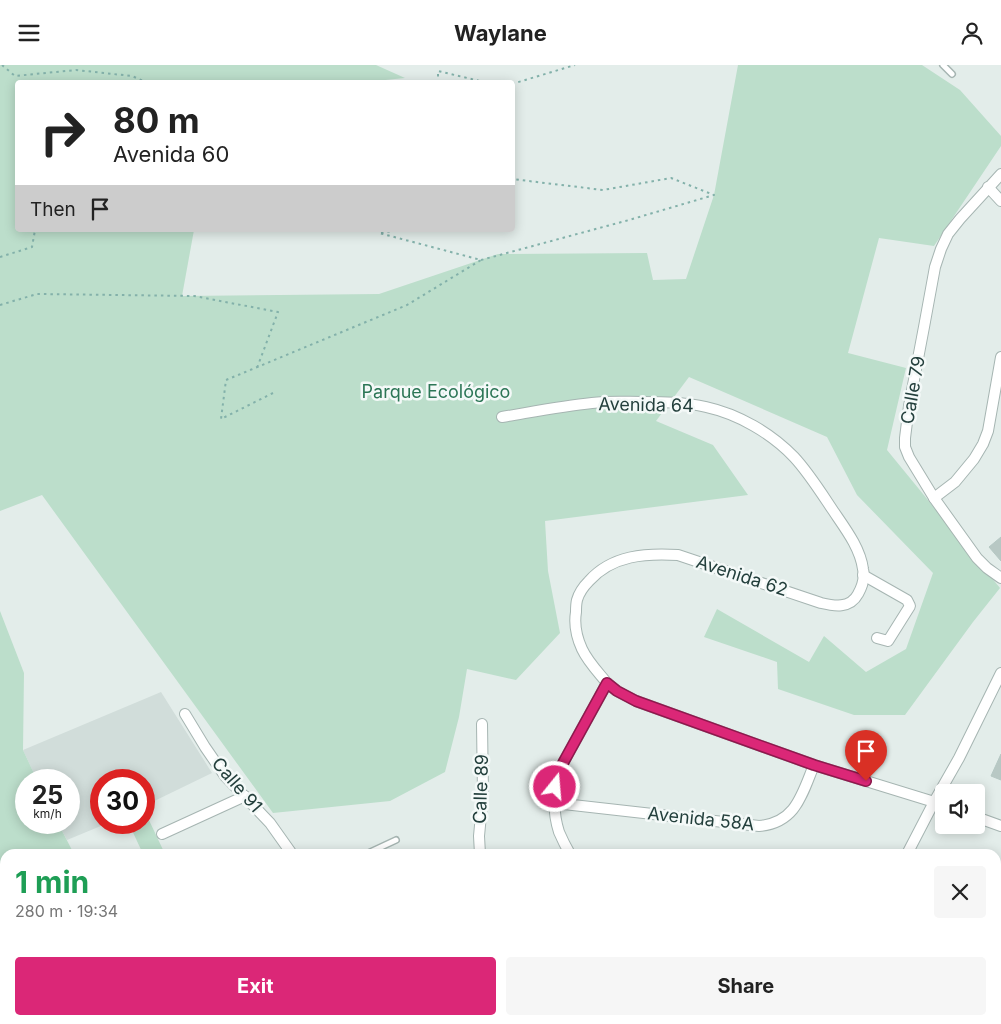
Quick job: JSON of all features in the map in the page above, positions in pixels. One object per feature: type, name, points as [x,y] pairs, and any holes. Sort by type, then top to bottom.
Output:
[{"type":"street","name":"Calle 79","points":[[1001,174],[954,226],[941,249],[935,267],[909,406],[905,439],[905,447],[909,457],[934,498],[977,557],[987,568],[1001,578]]},
{"type":"street","points":[[988,187],[1001,201]]},
{"type":"street","points":[[934,498],[955,482],[983,445],[988,431],[1001,357]]},
{"type":"street","name":"Avenida 64","points":[[502,417],[594,403],[669,402],[706,407],[740,418],[777,441],[803,468],[855,546],[864,570],[863,575]]},
{"type":"street","name":"Avenida 62","points":[[863,575],[861,589],[856,597],[850,603],[834,606],[678,555],[660,554],[624,558],[604,567],[583,587],[577,600],[576,630],[582,649],[607,683],[617,691],[636,701],[814,765],[935,802]]},
{"type":"street","points":[[863,575],[907,599],[910,606],[888,641],[877,638]]},
{"type":"street","points":[[948,784],[1001,673]]},
{"type":"street","points":[[568,849],[556,819],[555,787],[557,775],[607,683]]},
{"type":"street","name":"Calle 91","points":[[185,714],[225,776],[270,823],[286,849]]},
{"type":"street","name":"Calle 89","points":[[480,849],[483,794],[482,725]]},
{"type":"street","name":"Avenida 58A","points":[[555,803],[759,826],[769,825],[787,816],[795,808],[814,765]]},
{"type":"street","points":[[162,834],[245,796]]},
{"type":"street","points":[[910,849],[935,809]]},
{"type":"street","points":[[985,820],[1001,826]]},
{"type":"lane","points":[[943,65],[952,74]]},
{"type":"lane","points":[[378,849],[396,841]]},
{"type":"path","points":[[2,65],[14,76],[76,70],[132,77],[140,80]]},
{"type":"path","points":[[515,83],[575,65]]},
{"type":"path","points":[[438,80],[438,71],[476,80]]},
{"type":"path","points":[[272,393],[221,419],[226,380],[407,305],[481,260],[714,195],[671,177],[602,190],[515,179]]},
{"type":"path","points":[[0,257],[32,247],[35,232]]},
{"type":"path","points":[[385,232],[379,233],[481,260]]},
{"type":"path","points":[[0,305],[37,294],[194,296],[278,312],[257,367]]},
{"type":"shaded area","points":[[161,692],[212,773],[155,801],[155,769],[90,769],[90,830],[67,840],[64,834],[80,834],[80,769],[32,769],[23,750]]},
{"type":"green space","name":"Parque Ecológico","points":[[0,65],[376,65],[405,78],[385,80],[15,80],[15,232],[194,232],[182,296],[379,294],[498,254],[647,253],[653,280],[686,279],[714,195],[738,65],[922,65],[960,90],[1001,136],[1001,146],[934,246],[879,238],[848,353],[906,368],[887,450],[1000,588],[905,715],[854,715],[778,689],[777,662],[704,637],[717,609],[809,662],[824,636],[866,672],[906,649],[933,573],[857,495],[827,437],[689,377],[656,421],[713,445],[748,495],[545,521],[548,571],[560,633],[516,680],[467,669],[459,717],[445,772],[390,801],[273,813],[42,495],[0,511]]},
{"type":"green space","points":[[0,611],[24,673],[23,750],[32,769],[15,769],[15,834],[64,834],[71,849],[0,849]]},
{"type":"green space","points":[[155,833],[163,849],[141,849],[134,834]]},
{"type":"building","points":[[1001,537],[1001,561],[989,547]]},
{"type":"building","points":[[1001,754],[1001,780],[991,776]]},
{"type":"route","points":[[555,787],[557,775],[607,683],[617,691],[636,701],[814,765],[866,781]]}]
